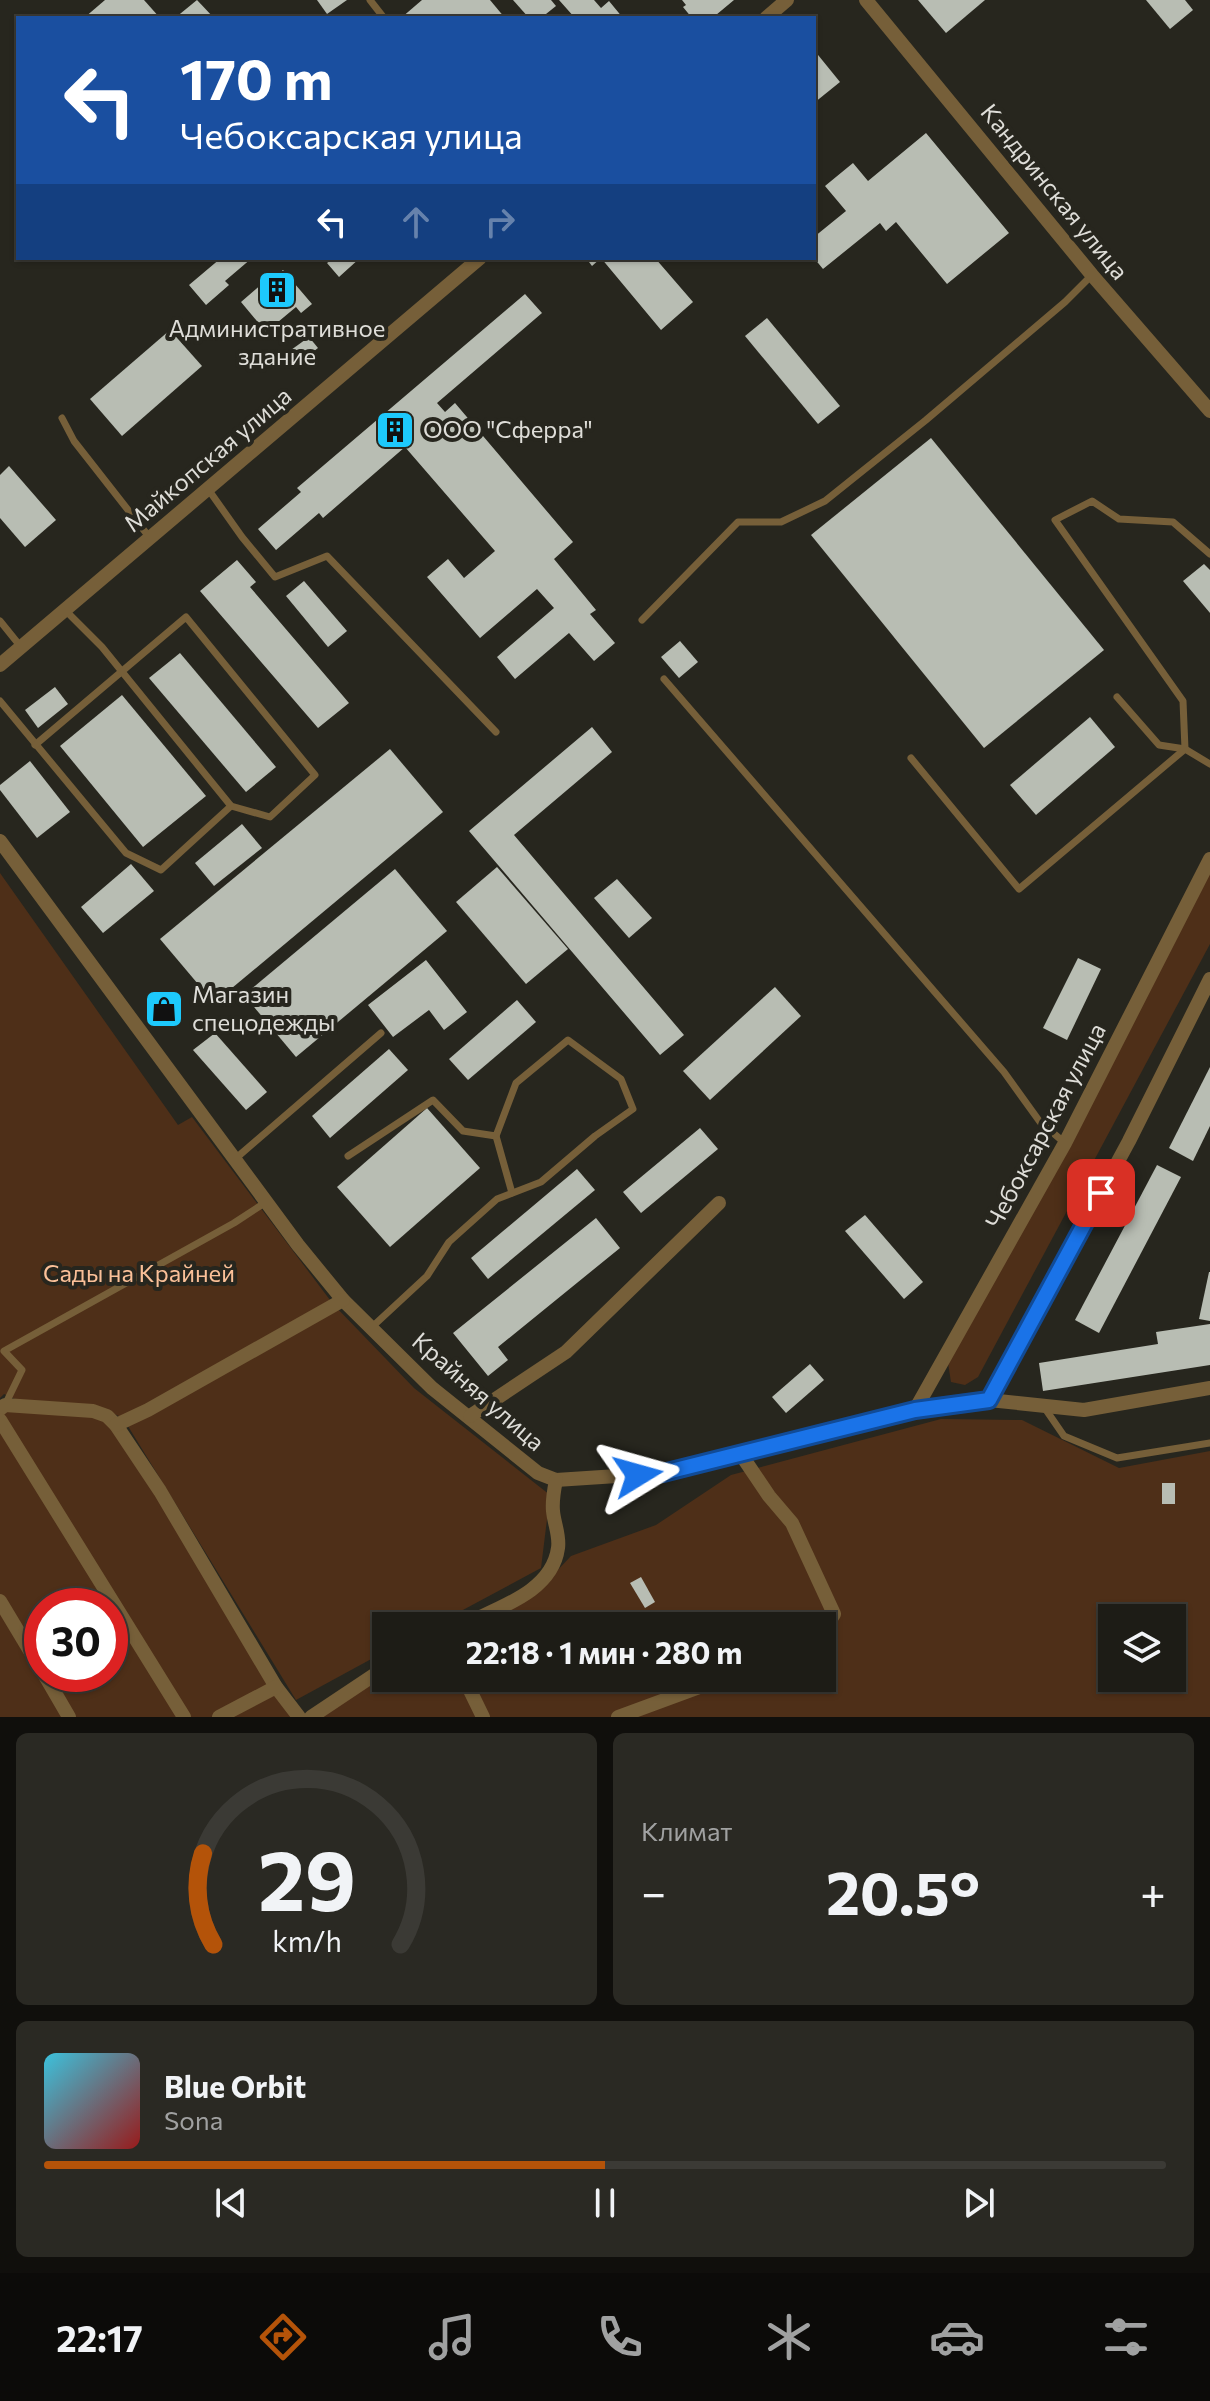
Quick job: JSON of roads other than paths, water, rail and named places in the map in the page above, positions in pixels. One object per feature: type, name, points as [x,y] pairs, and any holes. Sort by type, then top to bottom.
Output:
[{"type":"street","points":[[768,16],[787,0]]},
{"type":"street","name":"Кандринская улица","points":[[866,0],[1092,275],[1210,411]]},
{"type":"street","name":"Майкопская улица","points":[[0,665],[478,260]]},
{"type":"street","name":"Крайняя улица","points":[[0,841],[266,1202],[343,1300],[432,1388],[538,1473],[556,1480],[663,1473],[915,1410],[989,1400],[1084,1410],[1210,1388]]},
{"type":"street","name":"Чебоксарская улица","points":[[915,1410],[1065,1143],[1210,859]]},
{"type":"street","points":[[989,1400],[1129,1141],[1210,979]]},
{"type":"street","points":[[470,1416],[566,1352],[719,1203]]},
{"type":"street","points":[[116,1425],[343,1300]]},
{"type":"street","points":[[2,1411],[93,1411],[107,1416],[116,1425],[176,1517],[276,1687],[299,1717]]},
{"type":"street","points":[[2,1411],[184,1717]]},
{"type":"street","points":[[740,1453],[792,1523],[833,1612]]},
{"type":"street","points":[[489,1612],[540,1584],[553,1569],[559,1546],[553,1510],[556,1480]]},
{"type":"street","points":[[0,1601],[24,1641]]},
{"type":"street","points":[[311,1717],[372,1676]]},
{"type":"street","points":[[219,1717],[276,1687]]},
{"type":"street","points":[[54,1692],[69,1717]]},
{"type":"street","points":[[471,1692],[483,1717]]},
{"type":"street","points":[[618,1717],[686,1692]]},
{"type":"lane","points":[[370,0],[382,16]]},
{"type":"lane","points":[[642,620],[738,522],[781,522],[825,501],[984,371],[1092,275]]},
{"type":"lane","points":[[62,418],[74,441],[150,538]]},
{"type":"lane","points":[[208,489],[275,577],[327,556],[496,732]]},
{"type":"lane","points":[[1185,749],[1183,701],[1055,520],[1092,501],[1119,519],[1173,522],[1210,554]]},
{"type":"lane","points":[[35,745],[122,672],[186,617],[315,775],[270,817],[231,806],[122,672],[65,610]]},
{"type":"lane","points":[[0,621],[21,647]]},
{"type":"lane","points":[[664,679],[1004,1072],[1040,1122],[1065,1143]]},
{"type":"lane","points":[[1117,697],[1159,745],[1185,749],[1210,764]]},
{"type":"lane","points":[[0,701],[126,853],[161,870],[231,806]]},
{"type":"lane","points":[[911,758],[1019,889],[1185,749]]},
{"type":"lane","points":[[235,1159],[381,1033]]},
{"type":"lane","points":[[372,1327],[427,1276],[449,1242],[497,1199],[541,1182],[595,1136],[633,1109],[621,1079],[568,1040],[516,1083],[496,1136],[512,1193]]},
{"type":"lane","points":[[348,1156],[433,1100],[463,1131],[496,1136]]},
{"type":"lane","points":[[2,1411],[22,1370],[4,1351],[234,1223],[266,1202]]},
{"type":"lane","points":[[1042,1406],[1064,1436],[1117,1458],[1210,1443]]},
{"type":"place","name":"Административное здание","points":[[277,290]]},
{"type":"place","name":"ООО \"Сферра\"","points":[[395,430]]},
{"type":"place","name":"Магазин спецодежды","points":[[164,1009]]},
{"type":"park label","name":"Сады на Крайней","points":[[139,1274]]}]
